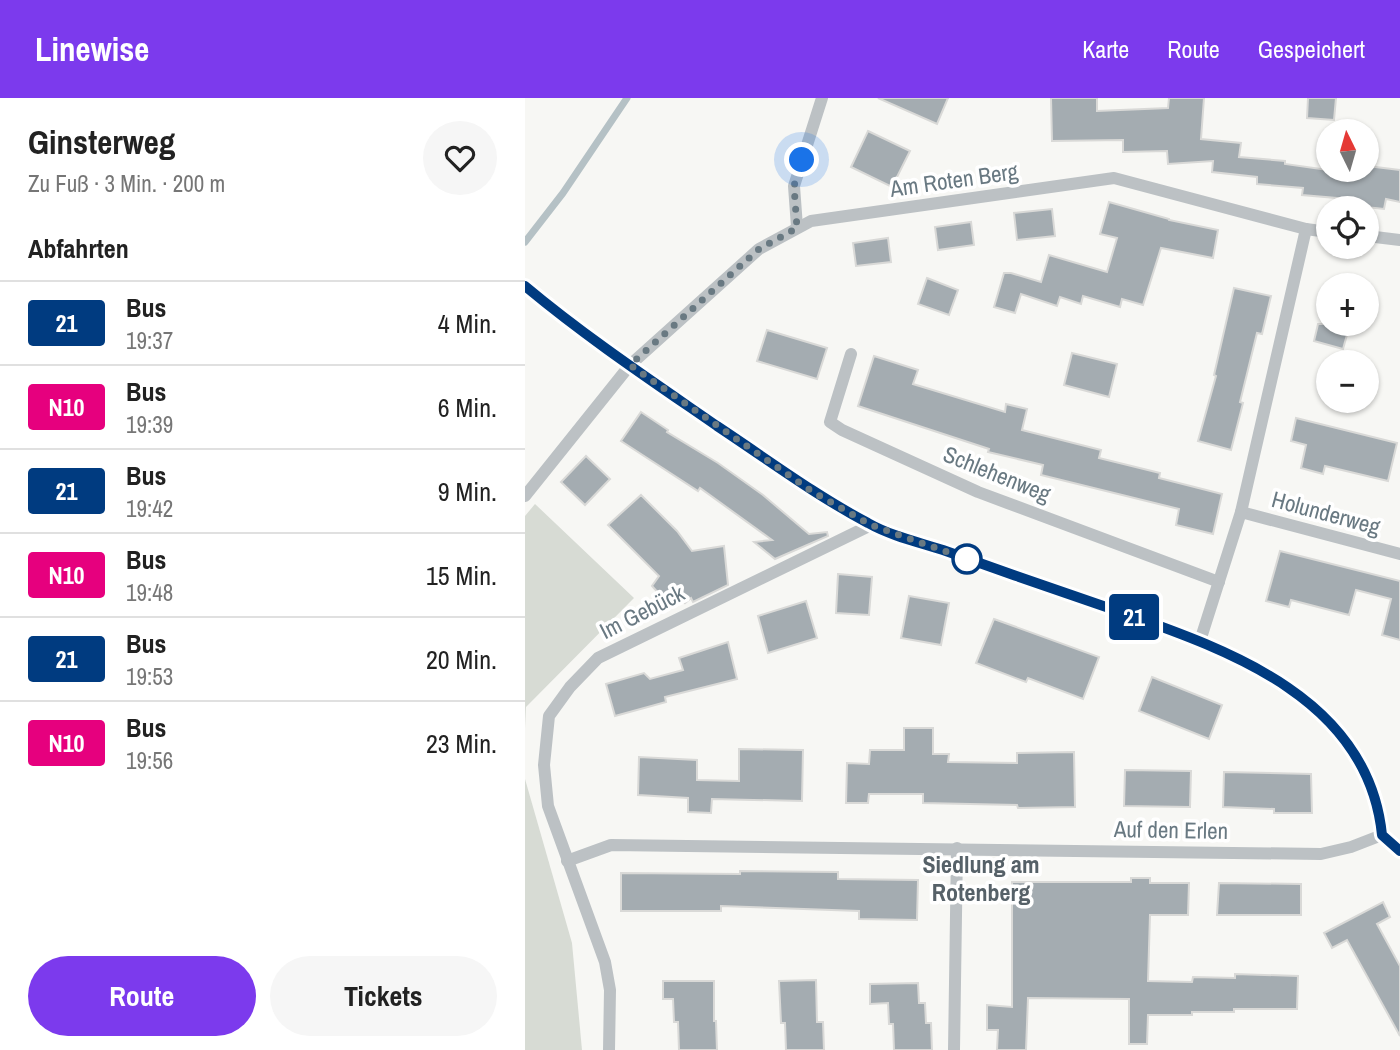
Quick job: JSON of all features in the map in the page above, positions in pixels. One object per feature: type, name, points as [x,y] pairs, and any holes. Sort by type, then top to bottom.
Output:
[{"type":"street","points":[[797,228],[794,186],[822,98]]},
{"type":"street","name":"Am Roten Berg","points":[[525,496],[630,365],[759,249],[811,221],[1114,178],[1316,230]]},
{"type":"street","points":[[1200,642],[1241,512],[1306,229]]},
{"type":"street","points":[[1379,237],[1400,240]]},
{"type":"street","points":[[525,286],[572,325],[813,492],[871,525],[1200,642],[1251,664],[1279,680],[1317,709],[1346,740],[1367,771],[1379,807],[1382,835],[1400,851]]},
{"type":"street","name":"Schlehenweg","points":[[851,354],[830,422],[842,430],[978,492],[1219,582]]},
{"type":"street","name":"Holunderweg","points":[[1241,512],[1400,554]]},
{"type":"street","name":"Im Gebück","points":[[609,1050],[610,990],[605,962],[548,806],[544,765],[549,716],[598,658],[871,525]]},
{"type":"street","name":"Auf den Erlen","points":[[567,861],[611,845],[1321,853],[1351,847],[1382,835]]},
{"type":"street","points":[[954,1050],[957,848]]},
{"type":"shaded area","points":[[535,504],[634,598],[526,707],[525,728],[525,516]]},
{"type":"shaded area","points":[[525,779],[572,943],[582,1050],[525,1050]]},
{"type":"building","points":[[878,98],[948,98],[937,124]]},
{"type":"building","points":[[1051,98],[1097,98],[1097,111],[1168,108],[1169,98],[1204,98],[1201,139],[1241,143],[1239,157],[1285,161],[1285,164],[1316,168],[1316,182],[1379,182],[1379,167],[1400,170],[1400,202],[1386,199],[1384,209],[1379,208],[1379,196],[1302,195],[1303,188],[1257,184],[1257,177],[1212,172],[1213,161],[1168,164],[1167,151],[1123,152],[1123,140],[1052,141]]},
{"type":"building","points":[[1308,98],[1336,98],[1334,119],[1307,118]]},
{"type":"building","points":[[868,131],[910,151],[892,187],[851,167]]},
{"type":"building","points":[[1109,202],[1169,220],[1218,230],[1213,258],[1161,248],[1143,305],[1122,299],[1120,307],[1083,296],[1081,304],[1060,297],[1057,306],[1021,294],[1015,313],[994,307],[1004,273],[1041,282],[1049,255],[1107,272],[1117,238],[1100,234]]},
{"type":"building","points":[[1052,209],[1055,236],[1017,240],[1014,213]]},
{"type":"building","points":[[971,222],[974,245],[938,250],[935,227]]},
{"type":"building","points":[[888,238],[891,262],[856,266],[853,243]]},
{"type":"building","points":[[927,278],[958,290],[949,315],[918,304]]},
{"type":"building","points":[[1234,288],[1271,296],[1262,334],[1257,333],[1231,450],[1198,441],[1216,376],[1214,375]]},
{"type":"building","points":[[767,330],[827,348],[817,379],[757,361]]},
{"type":"building","points":[[1316,332],[1316,336],[1347,336],[1343,349],[1314,341]]},
{"type":"building","points":[[1072,353],[1117,364],[1109,397],[1064,385]]},
{"type":"building","points":[[874,356],[918,370],[913,384],[1005,412],[1006,404],[1027,409],[1022,430],[1101,450],[1099,458],[1160,473],[1159,478],[1222,494],[1213,534],[1176,525],[1179,509],[1041,475],[1043,465],[988,452],[989,449],[858,406]]},
{"type":"building","points":[[641,412],[763,495],[809,534],[827,532],[828,536],[775,559],[754,542],[772,540],[700,488],[698,491],[621,441]]},
{"type":"building","points":[[1296,418],[1397,443],[1388,481],[1325,466],[1323,474],[1301,468],[1306,445],[1291,441]]},
{"type":"building","points":[[586,456],[610,479],[585,505],[561,482]]},
{"type":"building","points":[[641,495],[677,531],[692,551],[724,546],[728,585],[693,602],[691,598],[685,603],[678,595],[668,604],[652,586],[659,576],[608,525]]},
{"type":"building","points":[[1280,551],[1400,581],[1400,640],[1382,635],[1391,599],[1356,590],[1349,615],[1291,600],[1289,607],[1266,601]]},
{"type":"building","points":[[838,574],[872,577],[869,615],[836,613]]},
{"type":"building","points":[[909,596],[949,603],[941,645],[901,638]]},
{"type":"building","points":[[806,601],[817,638],[768,653],[758,616]]},
{"type":"building","points":[[994,619],[1099,657],[1083,699],[1028,678],[1026,682],[976,663]]},
{"type":"building","points":[[728,642],[737,679],[665,697],[666,702],[615,716],[606,684],[644,673],[650,679],[683,670],[679,658]]},
{"type":"building","points":[[1152,677],[1222,705],[1209,739],[1139,711]]},
{"type":"building","points":[[904,728],[933,728],[933,754],[949,754],[948,762],[1017,763],[1017,753],[1074,752],[1075,807],[1018,808],[1017,805],[923,803],[923,794],[869,794],[868,803],[846,803],[847,763],[869,764],[870,750],[904,750]]},
{"type":"building","points":[[739,749],[803,750],[802,801],[712,799],[711,813],[688,812],[688,798],[638,795],[639,757],[697,760],[697,780],[739,781]]},
{"type":"building","points":[[1125,770],[1191,771],[1190,807],[1124,806]]},
{"type":"building","points":[[1224,772],[1311,774],[1312,813],[1274,813],[1274,809],[1223,807]]},
{"type":"building","points":[[740,871],[838,872],[838,879],[918,880],[917,920],[859,919],[859,911],[721,906],[721,911],[621,911],[621,873],[740,874]]},
{"type":"building","points":[[1131,878],[1150,878],[1150,883],[1189,883],[1188,915],[1150,915],[1148,981],[1192,982],[1193,977],[1235,978],[1235,974],[1298,976],[1297,1009],[1234,1009],[1234,1012],[1192,1012],[1192,1015],[1148,1015],[1147,1044],[1129,1044],[1129,999],[1028,998],[1026,1050],[997,1050],[998,1030],[987,1030],[987,1005],[1012,1007],[1012,882],[1131,882]]},
{"type":"building","points":[[1219,883],[1301,884],[1301,915],[1217,915]]},
{"type":"building","points":[[1383,902],[1390,917],[1377,924],[1400,966],[1400,1036],[1347,940],[1332,948],[1324,933]]},
{"type":"building","points":[[816,980],[817,1022],[823,1022],[824,1050],[786,1050],[785,1023],[781,1023],[779,981]]},
{"type":"building","points":[[663,981],[714,981],[717,1050],[679,1050],[678,1022],[674,1022],[673,999],[663,999]]},
{"type":"building","points":[[918,983],[919,1003],[925,1003],[926,1023],[931,1023],[932,1050],[894,1050],[893,1024],[889,1024],[888,1003],[870,1004],[870,984]]},
{"type":"waterway","points":[[525,242],[563,193],[627,98]]},
{"type":"bus line","name":"21","points":[[525,286],[572,325],[675,397],[813,492],[871,525],[1161,626],[1251,664],[1279,680],[1317,709],[1346,740],[1367,771],[1379,807],[1382,835],[1400,851]]},
{"type":"district","name":"Siedlung am Rotenberg","points":[[981,879]]},
{"type":"route","points":[[802,160],[794,186],[797,228],[759,249],[630,365],[813,492],[871,525],[967,559]]}]
